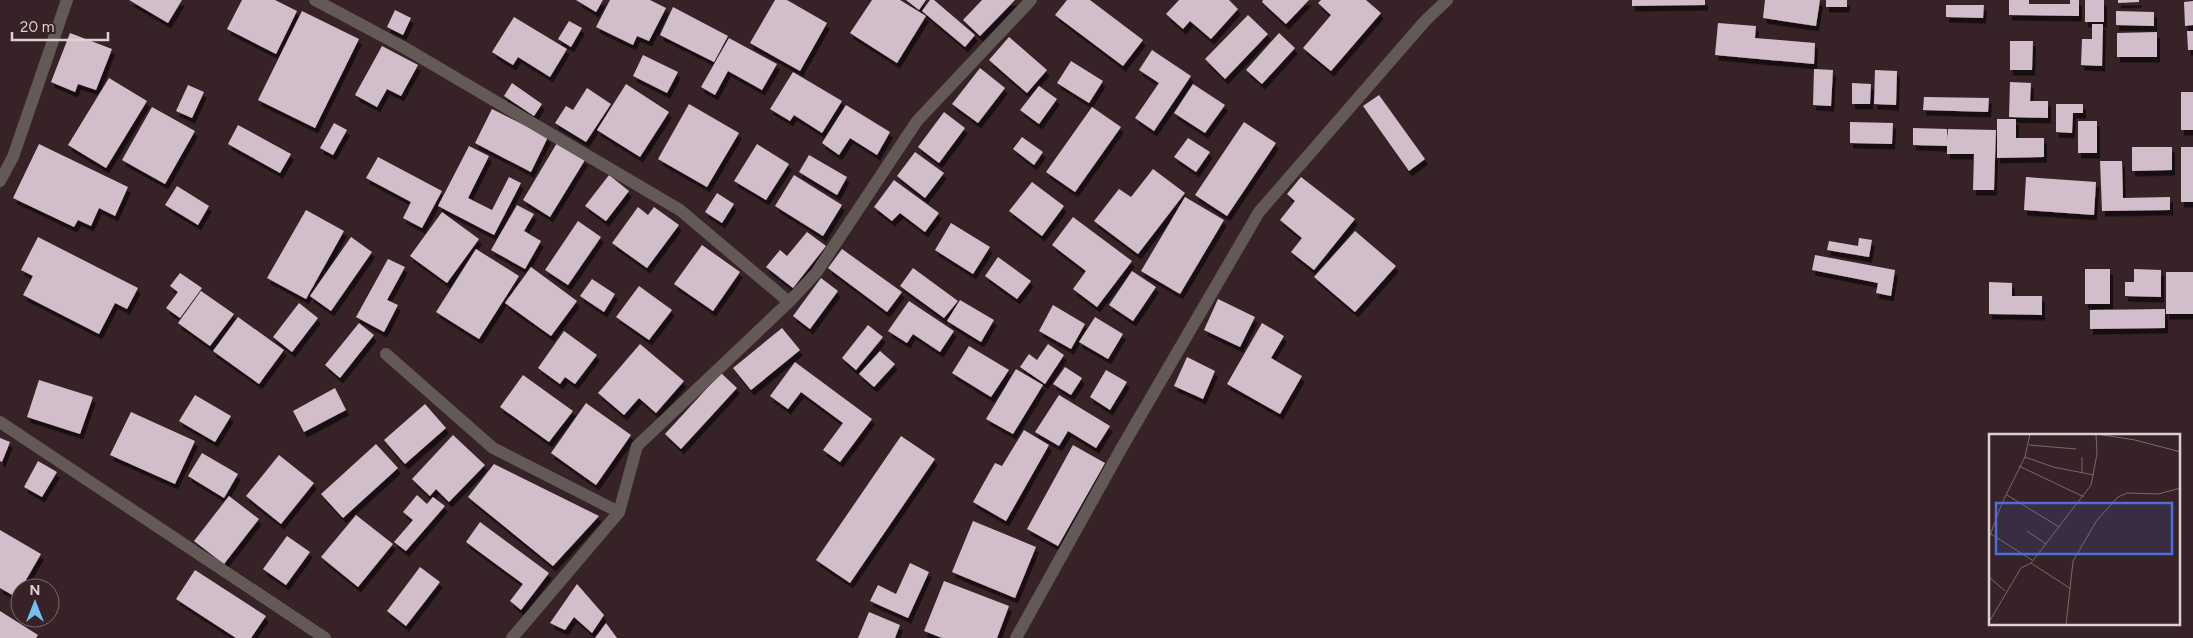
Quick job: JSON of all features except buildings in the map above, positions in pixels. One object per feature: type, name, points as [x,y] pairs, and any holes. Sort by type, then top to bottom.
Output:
[{"type":"street","points":[[0,181],[13,157],[67,0]]},
{"type":"street","points":[[315,0],[405,48],[680,210],[789,302]]},
{"type":"street","points":[[512,638],[619,512],[637,446],[789,302],[816,273],[917,121],[1031,0]]},
{"type":"street","points":[[1016,638],[1121,449],[1259,212],[1425,21],[1447,0]]},
{"type":"street","points":[[386,354],[493,448],[619,512]]},
{"type":"street","points":[[0,422],[325,638]]}]
